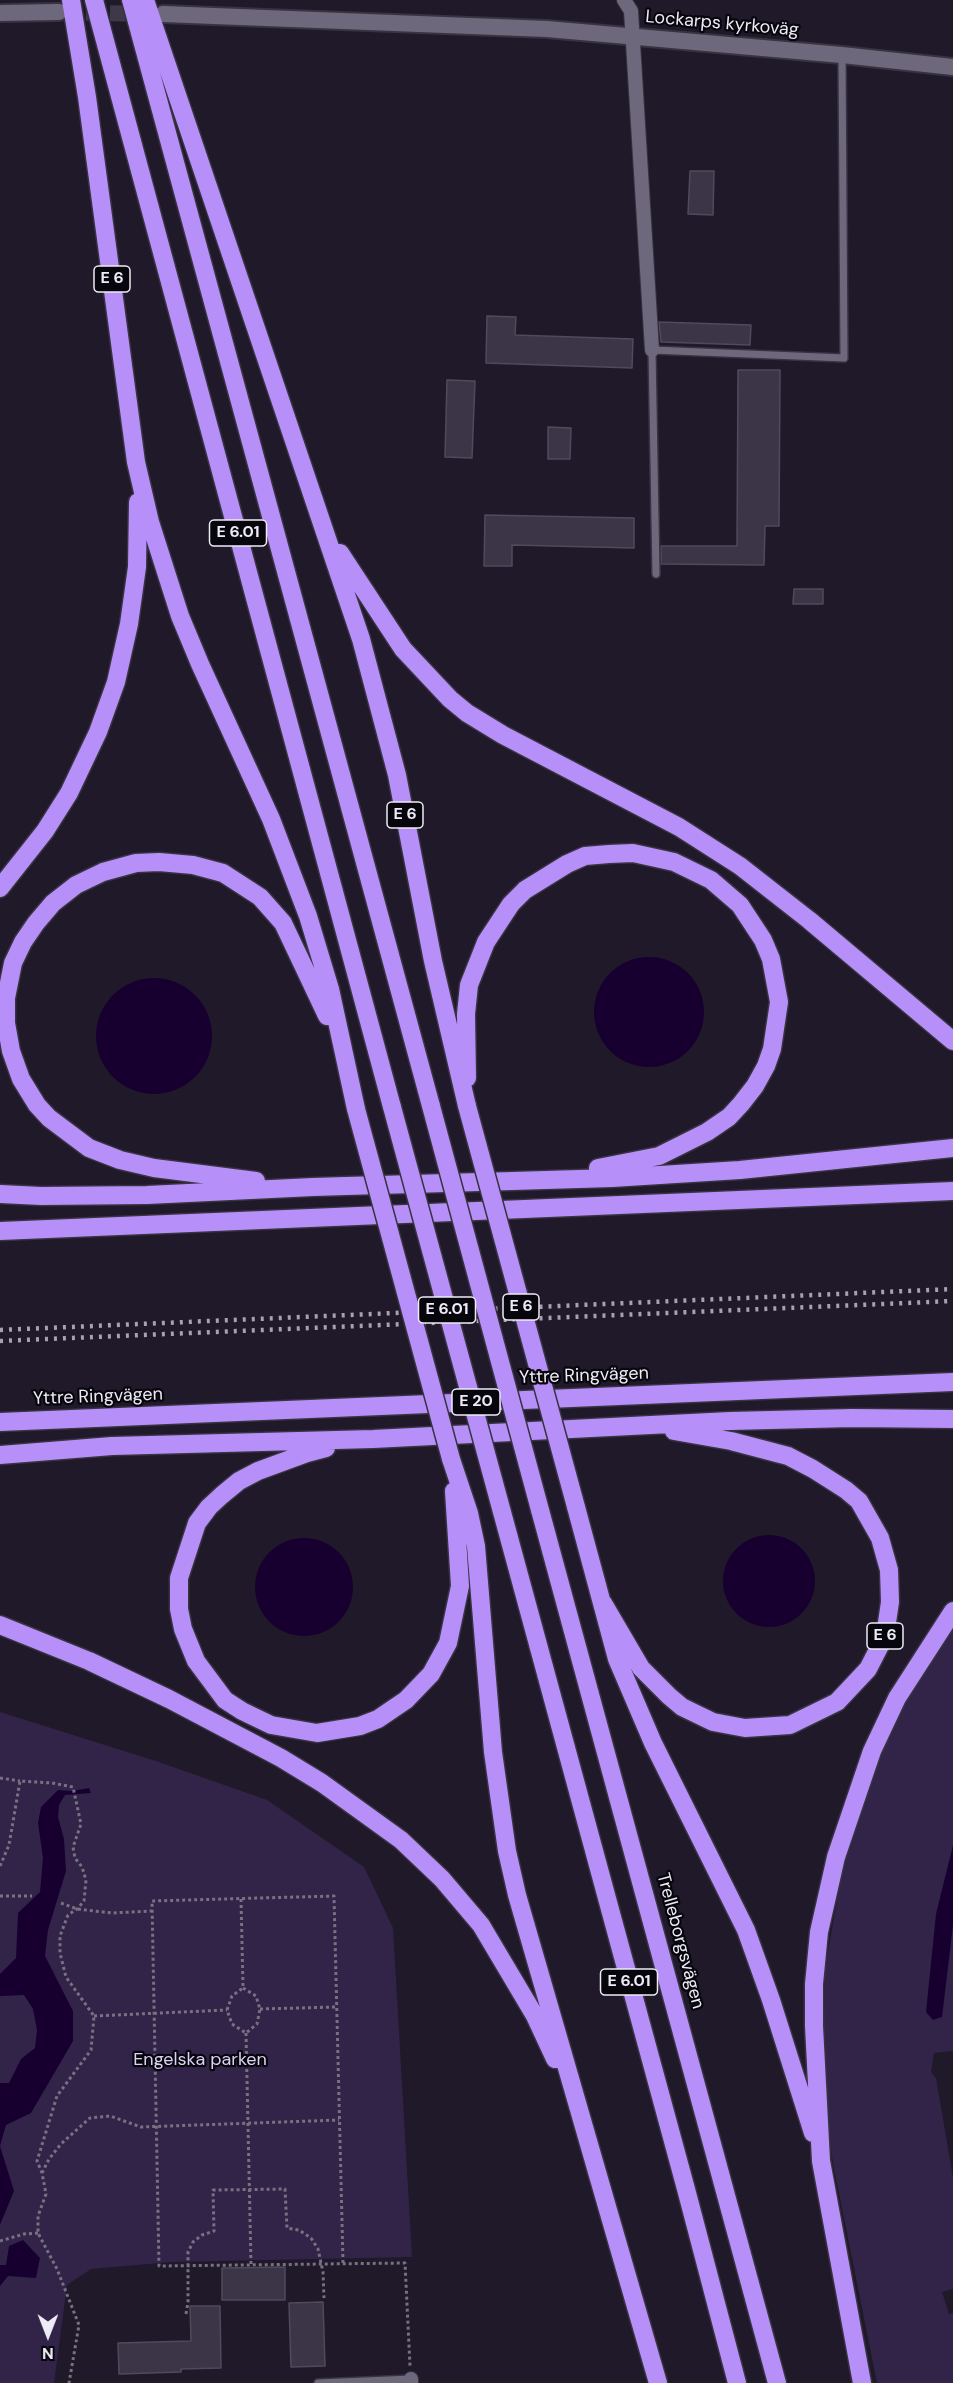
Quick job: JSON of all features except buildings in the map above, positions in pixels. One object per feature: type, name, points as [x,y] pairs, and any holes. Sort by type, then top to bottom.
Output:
[{"type":"highway","name":"E 6.01","points":[[94,0],[392,1107],[690,2200],[737,2383]]},
{"type":"highway","name":"Trelleborgsvägen","points":[[131,0],[777,2383]]},
{"type":"highway","name":"E 6","points":[[0,1455],[112,1446],[373,1439],[639,1425],[731,1441],[788,1456],[813,1468],[859,1501],[885,1552],[891,1587],[885,1636],[868,1669],[837,1702],[790,1725],[745,1728],[713,1722],[682,1707],[669,1696],[642,1668],[603,1603],[576,1508],[467,1106],[433,961],[397,775],[361,639],[145,0]]},
{"type":"highway","name":"E 6","points":[[0,888],[45,831],[69,793],[98,732],[116,682],[129,624],[137,567],[136,462],[87,97],[65,6]]},
{"type":"highway","points":[[136,462],[150,522],[180,616],[271,819],[308,916],[330,989],[356,1109],[452,1459],[463,1514],[476,1546],[493,1752],[507,1851],[528,1939],[583,2119],[658,2383]]},
{"type":"highway","points":[[324,529],[403,650],[450,699],[467,713],[503,735],[679,827],[740,866],[809,920],[953,1041]]},
{"type":"highway","points":[[467,1106],[466,1014],[469,985],[486,942],[511,904],[525,890],[542,878],[585,856],[633,853],[674,862],[692,870],[711,880],[740,905],[763,940],[771,959],[779,1002],[772,1049],[755,1086],[741,1104],[729,1117],[707,1132],[659,1156],[631,1163],[522,1180]]},
{"type":"highway","points":[[313,1187],[154,1168],[120,1160],[89,1148],[69,1135],[37,1105],[21,1079],[11,1051],[6,1023],[6,998],[13,963],[23,942],[53,903],[76,885],[103,872],[136,863],[159,862],[193,865],[223,873],[260,897],[283,923],[318,994],[344,1060]]},
{"type":"highway","points":[[0,1194],[147,1195],[740,1170],[953,1148]]},
{"type":"highway","points":[[0,1231],[953,1191]]},
{"type":"highway","name":"Yttre Ringvägen","points":[[0,1422],[953,1382]]},
{"type":"highway","points":[[639,1425],[852,1418],[953,1419]]},
{"type":"highway","points":[[373,1439],[307,1453],[258,1471],[239,1481],[209,1507],[197,1523],[179,1578],[179,1609],[183,1629],[196,1661],[225,1700],[242,1712],[271,1725],[317,1733],[360,1726],[378,1719],[406,1700],[430,1674],[448,1643],[460,1586],[463,1514]]},
{"type":"highway","points":[[603,1603],[617,1659],[632,1698],[746,1930],[771,2000],[821,2161],[862,2383]]},
{"type":"highway","points":[[821,2161],[814,1984],[825,1897],[854,1799],[872,1751],[902,1689],[953,1611]]},
{"type":"highway","points":[[0,1625],[88,1661],[280,1758],[322,1783],[400,1840],[442,1879],[487,1934],[535,2016],[583,2119]]},
{"type":"street","points":[[624,0],[631,11],[652,350]]},
{"type":"street","points":[[0,13],[65,6]]},
{"type":"street","name":"Lockarps kyrkoväg","points":[[163,14],[535,29],[842,55],[953,67]]},
{"type":"lane","points":[[656,574],[652,350],[844,358],[842,55]]},
{"type":"lane","points":[[318,2383],[411,2381]]},
{"type":"path","points":[[0,1778],[73,1787],[73,1796],[81,1824],[73,1847],[75,1858],[82,1867],[86,1880],[84,1901],[68,1915],[60,1936],[60,1953],[66,1977],[94,2016],[91,2050],[57,2096],[37,2161],[42,2173],[45,2194],[38,2216],[38,2233],[57,2269],[79,2325],[69,2383]]},
{"type":"path","points":[[0,1866],[9,1845],[20,1781]]},
{"type":"path","points":[[0,1896],[32,1896]]},
{"type":"path","points":[[343,2263],[334,1896],[152,1901],[159,2266],[405,2263],[411,2381]]},
{"type":"path","points":[[241,1899],[243,1988]]},
{"type":"path","points":[[61,1903],[77,1909],[112,1913],[152,1911]]},
{"type":"path","points":[[243,1988],[256,1996],[260,2010],[257,2024],[246,2033]]},
{"type":"path","points":[[243,1988],[232,1996],[227,2010],[232,2024],[246,2033]]},
{"type":"path","points":[[260,2010],[336,2007]]},
{"type":"path","points":[[94,2016],[227,2010]]},
{"type":"path","points":[[246,2033],[251,2264]]},
{"type":"path","points":[[42,2173],[49,2159],[61,2144],[90,2118],[110,2116],[141,2127],[339,2120]]},
{"type":"path","points":[[186,2314],[188,2252],[193,2242],[202,2235],[214,2231],[213,2190],[285,2189],[287,2228],[299,2230],[311,2238],[318,2249],[324,2298]]},
{"type":"path","points":[[0,2241],[24,2234],[38,2233]]},
{"type":"green space","points":[[953,1626],[953,2051],[934,2053],[931,2072],[936,2078],[953,2178],[953,2289],[942,2292],[949,2314],[953,2313],[953,2383],[877,2383],[833,2163],[827,2122],[823,2079],[825,1970],[845,1853],[860,1806],[897,1716],[914,1685]]},
{"type":"green space","name":"Engelska parken","points":[[0,1712],[159,1762],[267,1800],[364,1867],[393,1928],[412,2257],[171,2262],[91,2269],[67,2285],[54,2383],[0,2383]]},
{"type":"shaded area","points":[[649,957],[670,961],[688,973],[700,991],[704,1012],[700,1033],[688,1051],[670,1063],[649,1067],[628,1063],[610,1051],[598,1033],[594,1012],[598,991],[610,973],[628,961]]},
{"type":"shaded area","points":[[154,978],[176,983],[195,995],[207,1014],[212,1036],[207,1058],[195,1077],[176,1089],[154,1094],[132,1089],[113,1077],[101,1058],[96,1036],[101,1014],[113,995],[132,983]]},
{"type":"shaded area","points":[[769,1535],[786,1539],[801,1549],[811,1564],[815,1581],[811,1598],[801,1613],[786,1623],[769,1627],[752,1623],[737,1613],[727,1598],[723,1581],[727,1564],[737,1549],[752,1539]]},
{"type":"shaded area","points":[[304,1538],[323,1542],[338,1553],[349,1568],[353,1587],[349,1606],[338,1621],[323,1632],[304,1636],[285,1632],[270,1621],[259,1606],[255,1587],[259,1568],[270,1553],[285,1542]]},
{"type":"shaded area","points":[[89,1788],[91,1793],[65,1795],[59,1805],[58,1817],[64,1839],[66,1871],[48,1930],[45,1956],[73,2011],[73,2041],[31,2113],[6,2125],[0,2146],[0,2083],[9,2083],[21,2059],[35,2048],[37,2030],[33,2009],[24,1995],[0,1996],[0,1974],[16,1958],[18,1913],[40,1892],[43,1858],[38,1823],[41,1807],[58,1790],[72,1791]]},
{"type":"shaded area","points":[[953,1845],[953,1925],[942,2017],[933,2020],[926,2012],[936,1914]]},
{"type":"shaded area","points":[[0,2146],[14,2191],[0,2225]]},
{"type":"shaded area","points":[[23,2240],[40,2258],[36,2278],[8,2276],[0,2286],[0,2265],[6,2265],[9,2246]]},
{"type":"tunnel","points":[[62,12],[147,14]]},
{"type":"railway","points":[[0,1330],[953,1289]]},
{"type":"railway","points":[[0,1341],[953,1301]]}]
